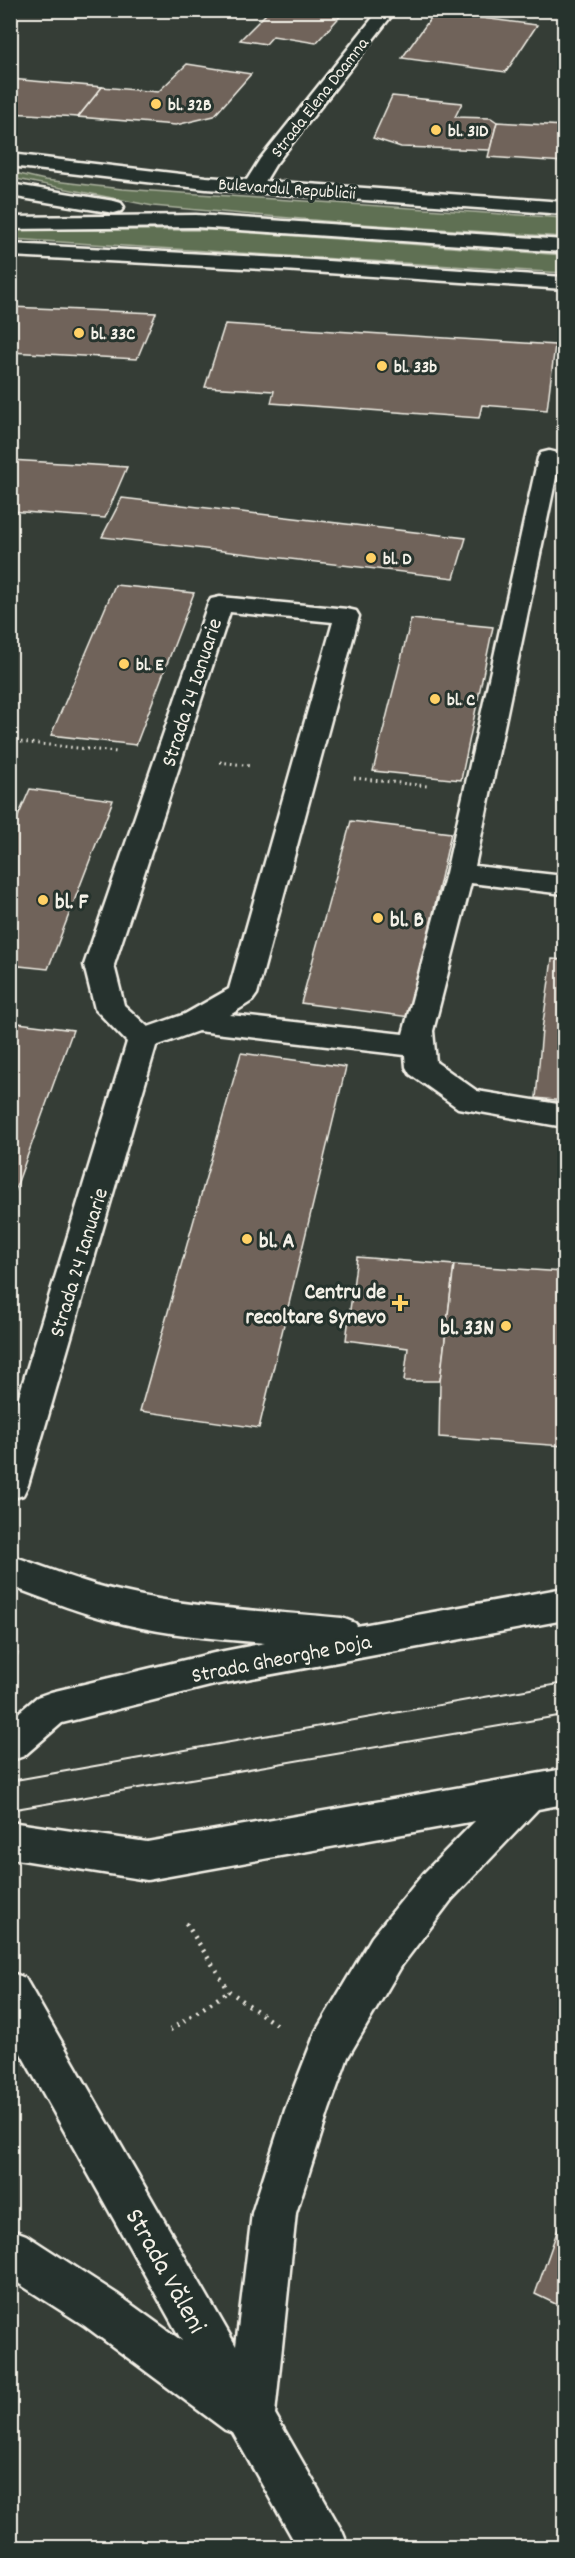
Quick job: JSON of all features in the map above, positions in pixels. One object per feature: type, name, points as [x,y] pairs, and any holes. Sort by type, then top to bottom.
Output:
[{"type":"main road","name":"Strada Elena Doamna","points":[[253,186],[267,163],[388,10]]},
{"type":"main road","name":"Bulevardul Republicii","points":[[10,160],[253,186],[564,208]]},
{"type":"main road","name":"Bulevardul Republicii","points":[[10,189],[196,221]]},
{"type":"main road","name":"Bulevardul Republicii","points":[[10,223],[196,221],[564,246]]},
{"type":"main road","points":[[10,250],[283,264],[564,283]]},
{"type":"main road","points":[[549,458],[460,873],[418,1031],[421,1067],[470,1100],[564,1116]]},
{"type":"main road","name":"Strada 24 Ianuarie","points":[[220,604],[347,616],[242,994],[196,1021],[143,1040],[110,1009],[99,965],[220,604]]},
{"type":"main road","points":[[460,873],[564,885]]},
{"type":"main road","name":"Strada 24 Ianuarie","points":[[196,1021],[419,1046]]},
{"type":"main road","name":"Strada 24 Ianuarie","points":[[10,1485],[143,1040]]},
{"type":"main road","points":[[10,1570],[124,1608],[208,1621],[379,1637]]},
{"type":"main road","name":"Strada Gheorghe Doja","points":[[10,1744],[51,1709],[214,1669],[564,1604]]},
{"type":"main road","points":[[10,1840],[147,1861],[546,1791]]},
{"type":"main road","points":[[10,2251],[101,2310],[251,2420],[274,2213],[307,2110],[331,2046],[387,1951],[438,1886],[546,1791]]},
{"type":"main road","name":"Strada Văleni","points":[[10,1992],[325,2547]]},
{"type":"path","points":[[10,1650],[18,1655]]},
{"type":"path","points":[[186,1923],[228,1991],[279,2026]]},
{"type":"path","points":[[170,2030],[228,1991]]},
{"type":"green space","points":[[11,172],[45,180],[122,189],[564,218],[564,237],[347,223],[153,206],[11,178]]},
{"type":"green space","points":[[10,230],[211,230],[564,255],[564,273],[11,239]]},
{"type":"building","points":[[270,10],[346,10],[316,43],[273,36],[266,44],[240,40]]},
{"type":"building","points":[[435,12],[537,25],[506,72],[402,58]]},
{"type":"building","name":"bl. 32B","points":[[187,64],[251,74],[214,116],[176,125],[78,117],[102,87],[158,92]]},
{"type":"building","points":[[10,79],[102,87],[78,117],[10,113]]},
{"type":"building","name":"bl. 31D","points":[[392,96],[462,103],[455,117],[491,118],[497,122],[490,150],[401,147],[373,138]]},
{"type":"building","points":[[497,122],[564,126],[564,162],[488,157]]},
{"type":"building","name":"bl. 33C","points":[[10,307],[156,313],[137,359],[10,352]]},
{"type":"building","name":"bl. 33b","points":[[225,324],[555,345],[547,410],[482,405],[479,418],[271,403],[274,391],[205,387]]},
{"type":"building","points":[[10,460],[127,467],[105,518],[10,511]]},
{"type":"building","name":"bl. D","points":[[122,498],[466,538],[454,578],[102,537]]},
{"type":"building","name":"bl. E","points":[[115,585],[194,593],[136,745],[51,735]]},
{"type":"building","name":"bl. C","points":[[411,619],[493,627],[461,780],[373,771]]},
{"type":"building","name":"bl. F","points":[[30,789],[113,800],[48,969],[10,965],[10,835]]},
{"type":"building","name":"bl. B","points":[[351,821],[451,833],[410,1017],[301,1003]]},
{"type":"building","points":[[552,959],[564,960],[564,1101],[536,1098],[542,1030]]},
{"type":"building","points":[[10,1022],[73,1030],[10,1204]]},
{"type":"building","name":"bl. A","points":[[241,1053],[346,1067],[259,1428],[140,1411]]},
{"type":"building","name":"Centru de recoltare Synevo","points":[[357,1257],[454,1265],[440,1381],[404,1381],[408,1348],[346,1340]]},
{"type":"building","name":"bl. 33N","points":[[454,1265],[564,1272],[564,1446],[439,1437],[440,1381]]},
{"type":"building","points":[[564,2212],[564,2308],[535,2294]]},
{"type":"tram line","points":[[10,1781],[564,1683]]},
{"type":"tram line","points":[[10,1810],[564,1715]]},
{"type":"place","name":"bl. 32B","points":[[156,104]]},
{"type":"place","name":"bl. 31D","points":[[436,130]]},
{"type":"place","name":"bl. 33C","points":[[79,333]]},
{"type":"place","name":"bl. 33b","points":[[382,366]]},
{"type":"place","name":"bl. D","points":[[371,558]]},
{"type":"place","name":"bl. E","points":[[124,664]]},
{"type":"place","name":"bl. C","points":[[435,699]]},
{"type":"place","name":"bl. F","points":[[43,900]]},
{"type":"place","name":"bl. B","points":[[378,918]]},
{"type":"place","name":"bl. A","points":[[247,1239]]},
{"type":"place","name":"Centru de recoltare Synevo","points":[[400,1303]]},
{"type":"place","name":"bl. 33N","points":[[506,1326]]}]
